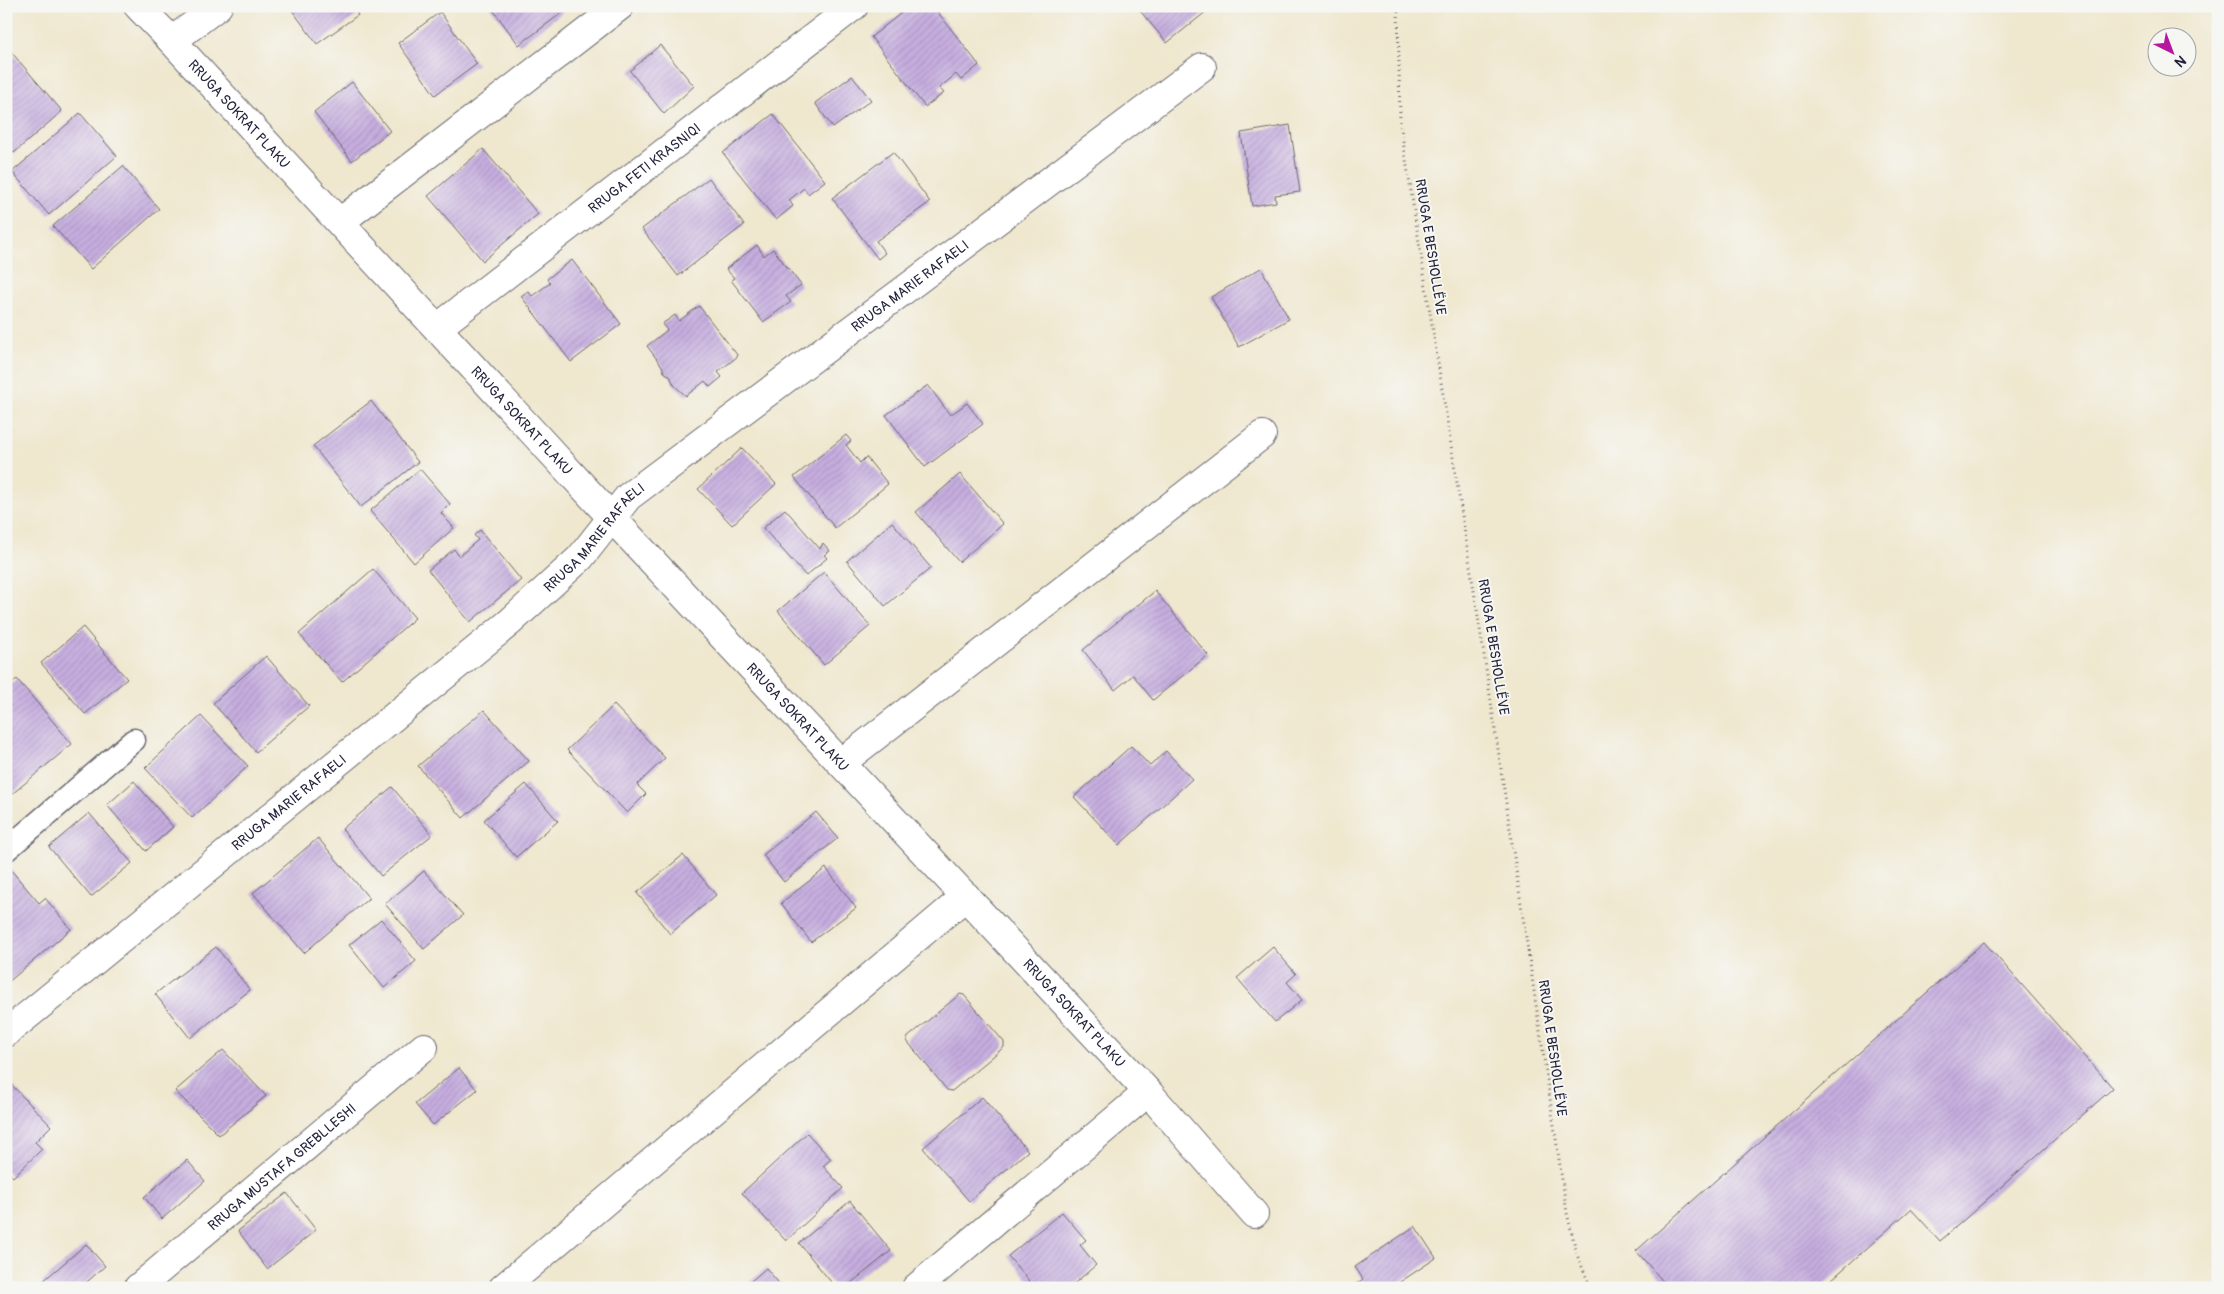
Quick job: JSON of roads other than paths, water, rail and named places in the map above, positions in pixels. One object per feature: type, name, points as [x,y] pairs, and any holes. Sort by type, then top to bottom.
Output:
[{"type":"street","name":"RRUGA SOKRAT PLAKU","points":[[138,6],[612,518],[1148,1092],[1254,1214]]},
{"type":"street","points":[[172,41],[218,6]]},
{"type":"street","points":[[340,222],[620,6]]},
{"type":"street","name":"RRUGA FETI KRASNIQI","points":[[437,328],[854,6]]},
{"type":"street","name":"RRUGA MARIE RAFAELI","points":[[6,1033],[510,622],[580,558],[628,496],[1202,67]]},
{"type":"street","points":[[841,763],[1262,435]]},
{"type":"street","points":[[503,1288],[966,896]]},
{"type":"street","name":"RRUGA MUSTAFA GREBLLESHI","points":[[138,1288],[424,1047]]},
{"type":"street","points":[[916,1288],[1148,1092]]},
{"type":"lane","points":[[6,850],[134,740]]}]
